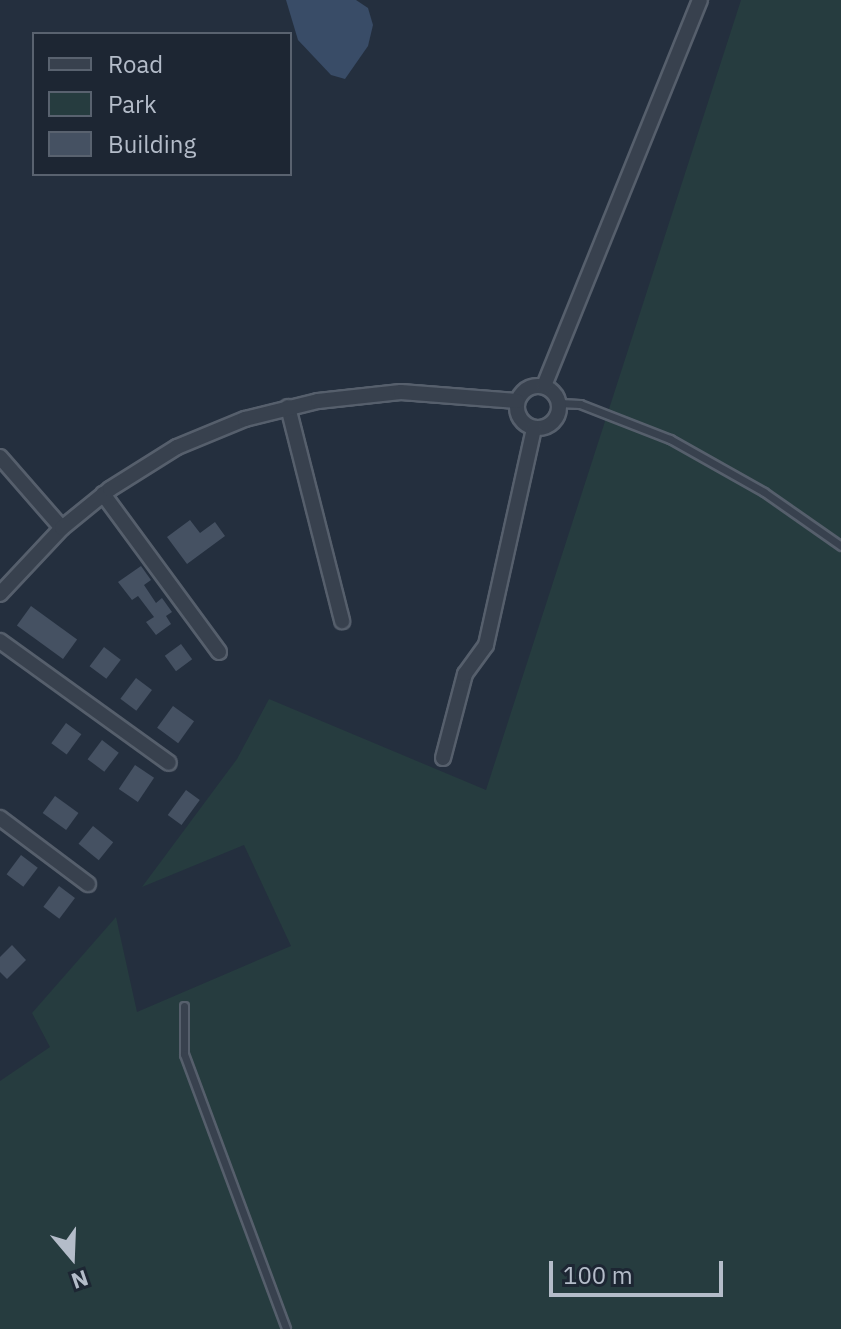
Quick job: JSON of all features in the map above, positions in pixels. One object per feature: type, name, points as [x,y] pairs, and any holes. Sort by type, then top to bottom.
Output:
[{"type":"street","points":[[544,386],[700,0]]},
{"type":"street","points":[[517,401],[528,388],[544,386]]},
{"type":"street","points":[[517,401],[520,418],[534,428],[551,424],[559,403],[544,386]]},
{"type":"street","points":[[0,594],[62,528],[103,494],[177,447],[288,407],[401,392],[517,401]]},
{"type":"street","points":[[288,407],[342,621]]},
{"type":"street","points":[[443,758],[465,674],[486,645],[534,428]]},
{"type":"street","points":[[0,457],[62,528]]},
{"type":"street","points":[[103,494],[219,652]]},
{"type":"street","points":[[0,641],[169,763]]},
{"type":"street","points":[[0,818],[88,884]]},
{"type":"lane","points":[[559,403],[580,404],[670,439],[764,492],[841,546]]},
{"type":"lane","points":[[184,1006],[184,1054],[286,1329]]},
{"type":"green space","points":[[741,0],[841,0],[841,1329],[0,1329],[0,1081],[50,1047],[32,1013],[116,917],[137,1012],[291,946],[244,845],[142,887],[237,759],[269,699],[486,790]]},
{"type":"water","points":[[286,0],[356,0],[368,8],[373,25],[368,46],[345,79],[331,75],[298,40]]},
{"type":"building","points":[[190,520],[200,533],[215,522],[225,536],[187,564],[167,537]]},
{"type":"building","points":[[141,566],[151,580],[144,585],[156,603],[162,598],[172,612],[166,616],[171,624],[156,635],[146,622],[154,617],[138,596],[132,600],[118,582]]},
{"type":"building","points":[[31,606],[77,640],[63,659],[17,625]]},
{"type":"building","points":[[181,644],[192,659],[176,671],[165,656]]},
{"type":"building","points":[[104,647],[121,660],[106,679],[90,666]]},
{"type":"building","points":[[136,678],[152,690],[136,711],[120,699]]},
{"type":"building","points":[[173,706],[194,721],[178,743],[157,728]]},
{"type":"building","points":[[66,723],[81,734],[67,754],[51,743]]},
{"type":"building","points":[[102,740],[119,753],[104,772],[88,759]]},
{"type":"building","points":[[135,765],[154,778],[138,802],[119,789]]},
{"type":"building","points":[[186,790],[200,800],[182,825],[168,815]]},
{"type":"building","points":[[55,796],[78,813],[66,830],[43,813]]},
{"type":"building","points":[[93,826],[113,842],[99,860],[79,844]]},
{"type":"building","points":[[21,855],[38,868],[23,887],[7,874]]},
{"type":"building","points":[[59,886],[75,898],[59,919],[43,907]]},
{"type":"building","points":[[12,945],[26,960],[7,979],[0,972],[0,957]]}]
